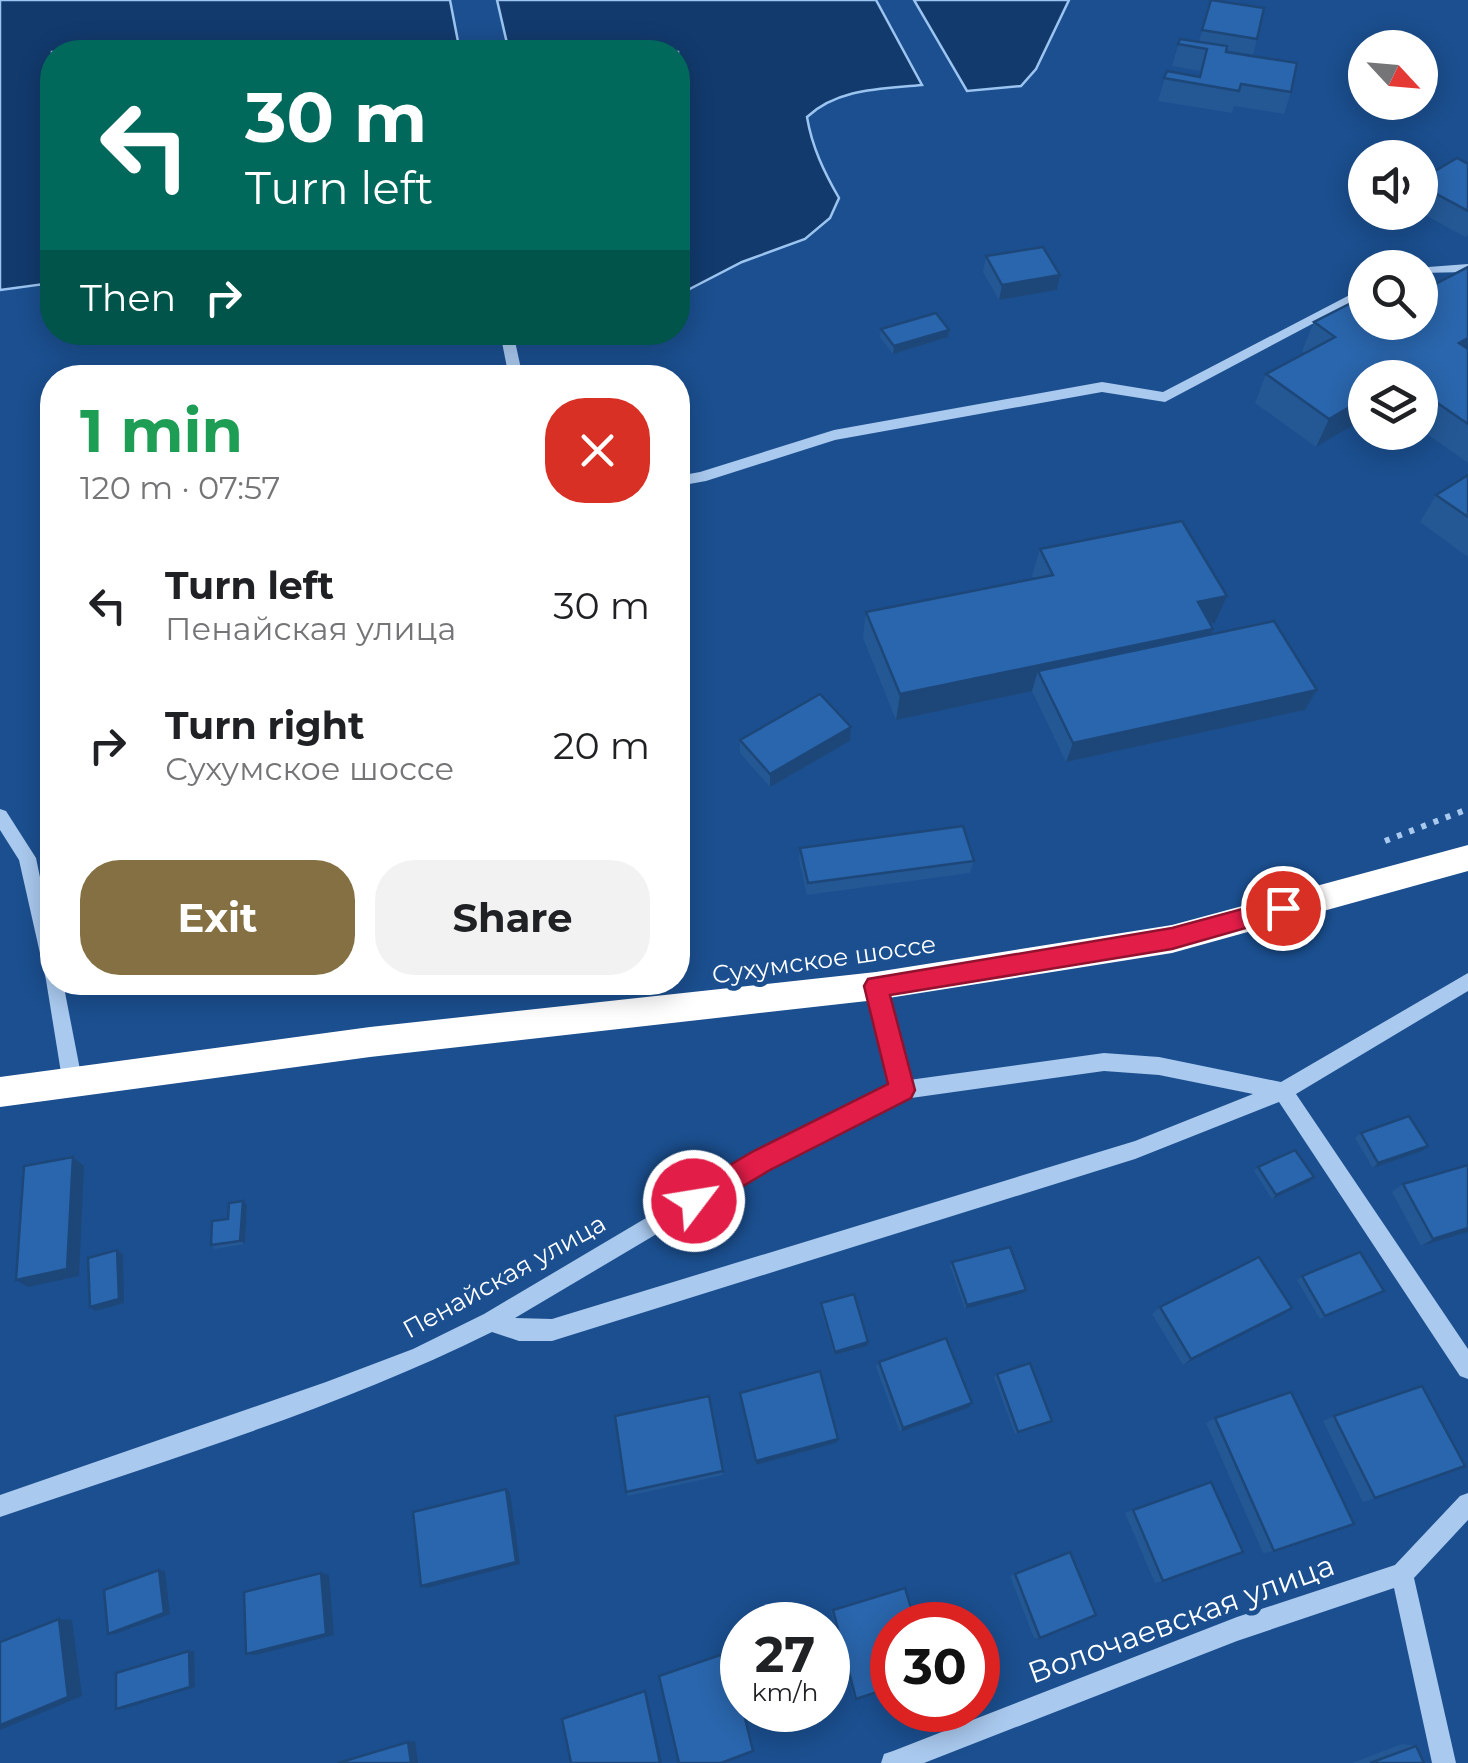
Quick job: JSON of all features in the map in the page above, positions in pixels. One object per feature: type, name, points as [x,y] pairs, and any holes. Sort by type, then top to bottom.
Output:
[{"type":"highway","name":"Сухумское шоссе","points":[[0,1092],[370,1042],[876,986],[1172,938],[1468,858]]},
{"type":"street","points":[[1438,269],[1468,268]]},
{"type":"street","points":[[690,478],[834,435],[1102,387],[1164,397],[1348,300]]},
{"type":"street","points":[[0,816],[27,858],[40,918]]},
{"type":"street","points":[[491,1321],[519,1330],[552,1330],[1135,1150],[1283,1091],[1468,981]]},
{"type":"street","points":[[876,986],[902,1090]]},
{"type":"street","points":[[56,995],[73,1085]]},
{"type":"street","name":"Пенайская улица","points":[[0,1506],[326,1393],[418,1357],[491,1321],[761,1161],[902,1090],[1104,1062],[1159,1066],[1283,1091]]},
{"type":"street","points":[[1283,1091],[1468,1368]]},
{"type":"street","name":"Волочаевская улица","points":[[893,1763],[1236,1629],[1402,1574],[1468,1504]]},
{"type":"street","points":[[1402,1574],[1444,1763]]},
{"type":"water","points":[[0,0],[450,0],[458,40],[40,40],[40,285],[0,290]]},
{"type":"water","points":[[497,0],[876,0],[922,85],[846,95],[807,117],[819,159],[839,198],[830,218],[805,239],[742,262],[690,289],[690,40],[506,40]]},
{"type":"water","points":[[914,0],[1069,0],[1036,69],[1021,86],[967,91]]},
{"type":"building","points":[[1211,0],[1264,8],[1257,39],[1202,30]]},
{"type":"building","points":[[1180,39],[1227,46],[1226,52],[1297,63],[1291,92],[1241,84],[1239,91],[1164,78],[1167,71],[1200,77],[1207,49],[1178,44]]},
{"type":"building","points":[[1457,158],[1468,164],[1468,211],[1438,195],[1438,169]]},
{"type":"building","points":[[1043,247],[1060,275],[1002,285],[986,256]]},
{"type":"building","points":[[1468,267],[1468,338],[1459,343],[1468,349],[1468,424],[1438,403],[1438,360],[1348,360],[1348,408],[1329,419],[1266,374],[1335,337],[1314,322],[1348,305],[1348,340],[1438,340],[1438,283]]},
{"type":"building","points":[[936,313],[949,330],[894,346],[881,329]]},
{"type":"building","points":[[1468,475],[1468,517],[1436,495]]},
{"type":"building","points":[[1182,521],[1227,596],[1198,602],[1213,629],[900,694],[866,612],[1053,575],[1040,549]]},
{"type":"building","points":[[1274,621],[1317,690],[1073,743],[1038,671]]},
{"type":"building","points":[[820,694],[851,727],[770,774],[740,740]]},
{"type":"building","points":[[963,826],[974,861],[808,883],[800,848]]},
{"type":"building","points":[[1409,1116],[1428,1146],[1378,1163],[1361,1133]]},
{"type":"building","points":[[1295,1150],[1314,1177],[1276,1195],[1258,1167]]},
{"type":"building","points":[[73,1157],[67,1269],[16,1280],[24,1166]]},
{"type":"building","points":[[1468,1165],[1468,1228],[1433,1239],[1403,1184]]},
{"type":"building","points":[[243,1201],[240,1241],[211,1245],[212,1221],[228,1219],[229,1203]]},
{"type":"building","points":[[1010,1247],[1026,1290],[967,1305],[952,1262]]},
{"type":"building","points":[[117,1250],[119,1299],[90,1307],[88,1258]]},
{"type":"building","points":[[1360,1252],[1384,1291],[1325,1316],[1302,1276]]},
{"type":"building","points":[[1259,1257],[1292,1308],[1191,1359],[1160,1307]]},
{"type":"building","points":[[854,1294],[868,1342],[835,1352],[821,1303]]},
{"type":"building","points":[[946,1338],[972,1403],[903,1428],[879,1362]]},
{"type":"building","points":[[1030,1363],[1052,1421],[1018,1432],[997,1374]]},
{"type":"building","points":[[820,1371],[838,1439],[756,1461],[740,1393]]},
{"type":"building","points":[[1422,1386],[1465,1466],[1375,1498],[1334,1416]]},
{"type":"building","points":[[1291,1392],[1354,1524],[1274,1551],[1215,1418]]},
{"type":"building","points":[[709,1396],[723,1471],[626,1492],[615,1416]]},
{"type":"building","points":[[1211,1482],[1243,1552],[1163,1581],[1133,1510]]},
{"type":"building","points":[[506,1489],[516,1562],[421,1586],[413,1512]]},
{"type":"building","points":[[1070,1552],[1096,1615],[1040,1638],[1015,1574]]},
{"type":"building","points":[[159,1570],[164,1613],[108,1634],[104,1590]]},
{"type":"building","points":[[321,1573],[326,1634],[246,1654],[244,1592]]},
{"type":"building","points":[[905,1588],[909,1602],[870,1602],[870,1694],[856,1699],[850,1676],[850,1605]]},
{"type":"building","points":[[59,1619],[68,1697],[0,1725],[0,1642]]},
{"type":"building","points":[[189,1651],[190,1687],[116,1709],[116,1673]]},
{"type":"building","points":[[720,1655],[720,1732],[748,1732],[753,1751],[721,1763],[679,1763],[659,1676]]},
{"type":"building","points":[[645,1691],[660,1763],[571,1763],[562,1719]]},
{"type":"building","points":[[408,1742],[411,1763],[338,1763]]},
{"type":"building","points":[[1416,1746],[1424,1763],[1370,1763]]},
{"type":"route","points":[[694,1201],[819,1130],[902,1090],[876,986],[1172,938],[1283,908]]}]
